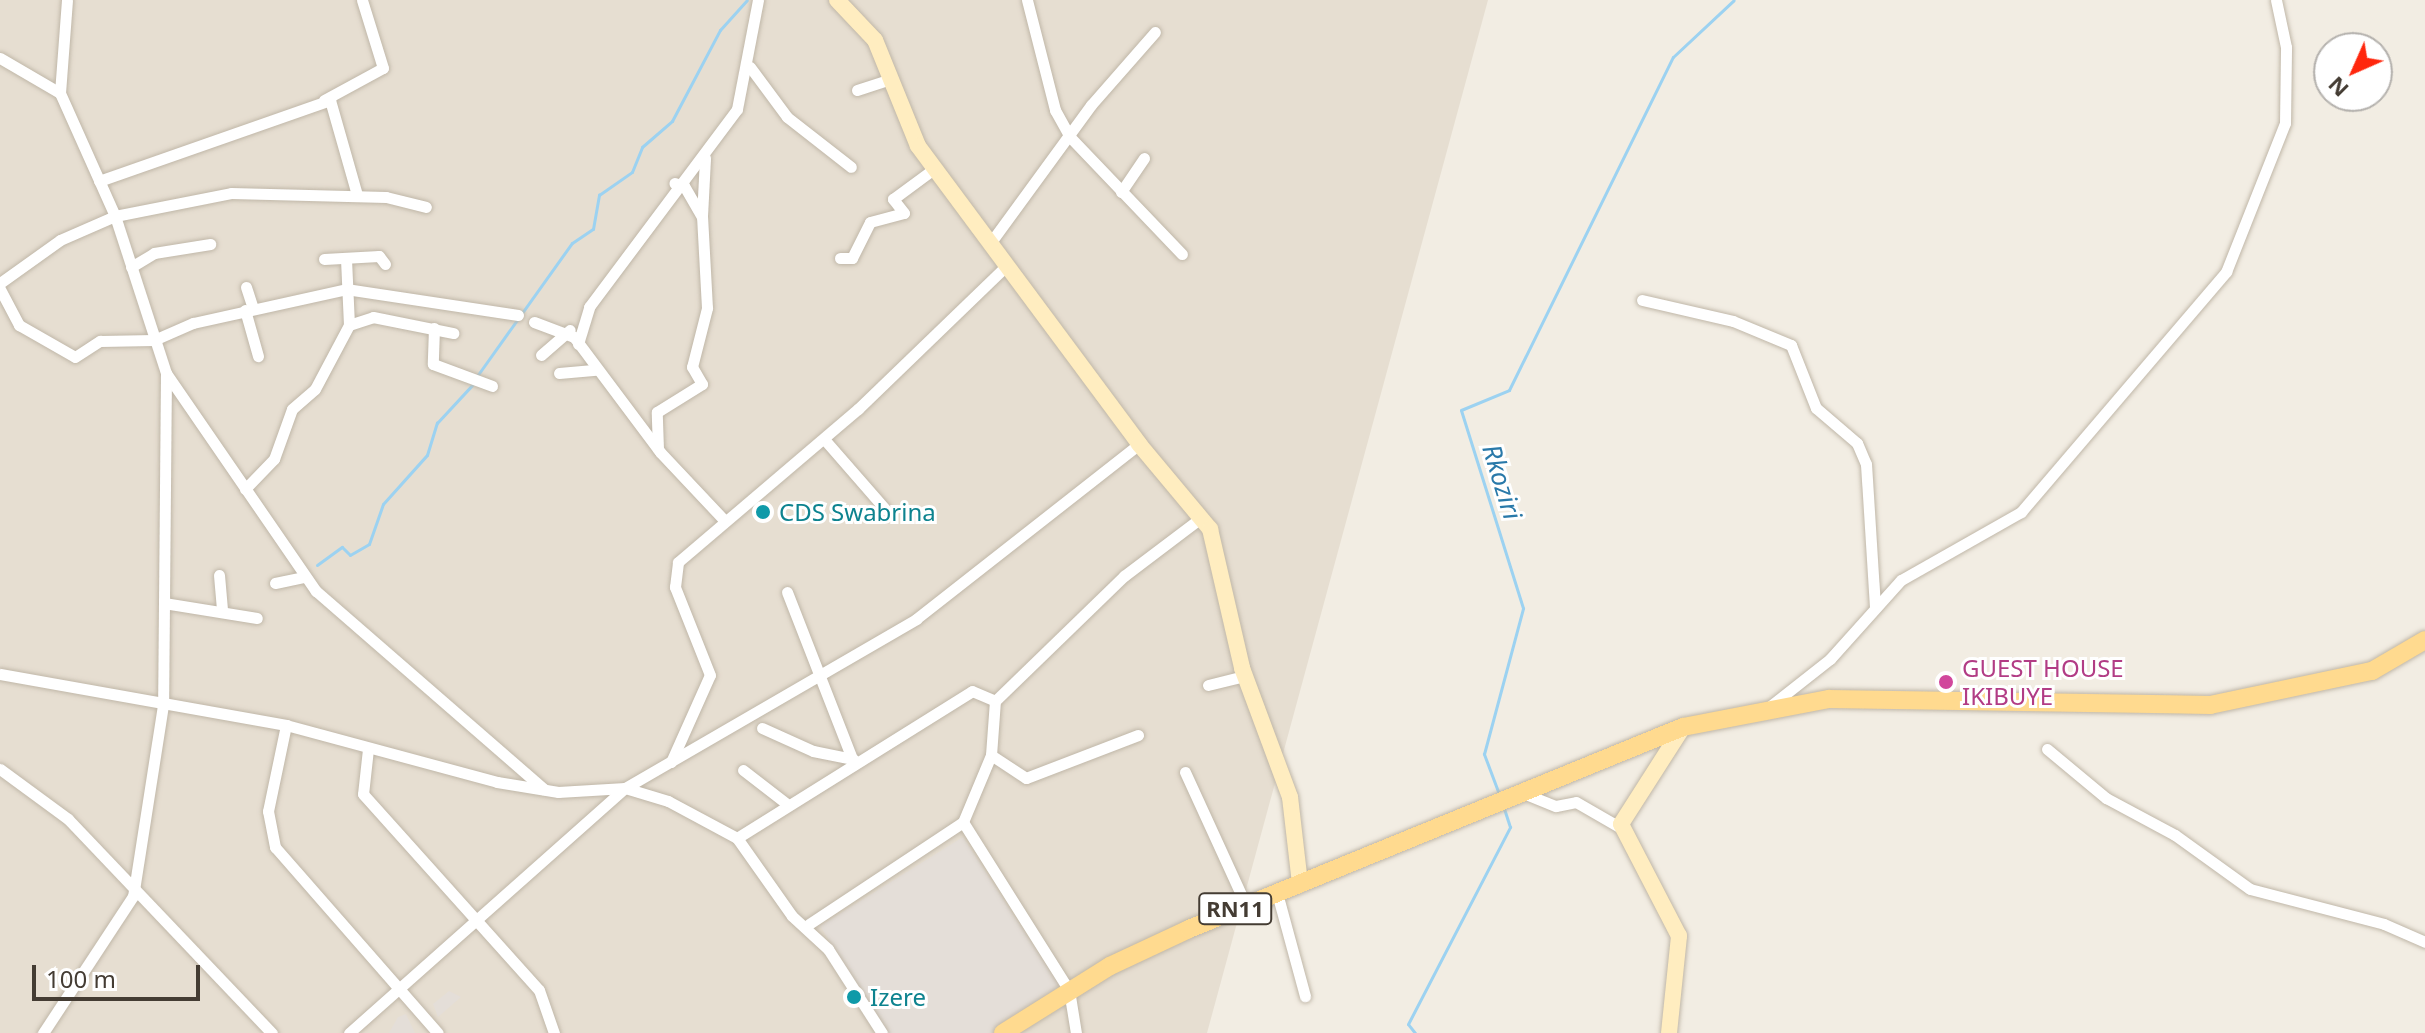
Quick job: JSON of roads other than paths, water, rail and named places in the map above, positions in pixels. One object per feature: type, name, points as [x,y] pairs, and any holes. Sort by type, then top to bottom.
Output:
[{"type":"main road","name":"RN11","points":[[1003,1033],[1069,990],[1246,905],[1683,727],[1769,708],[1829,699],[2210,705],[2372,671],[2425,640]]},
{"type":"street","points":[[67,0],[60,93],[115,216],[166,373],[304,577],[544,789]]},
{"type":"street","points":[[320,102],[383,68],[362,0]]},
{"type":"street","points":[[578,344],[589,307],[737,109],[750,67],[758,0]]},
{"type":"street","points":[[837,0],[875,40],[935,168],[1139,444],[1202,517],[1218,545],[1245,676],[1290,797],[1300,884]]},
{"type":"street","points":[[1027,0],[1055,110],[1070,137],[1182,254]]},
{"type":"street","points":[[1769,708],[1830,659],[1909,573],[2021,512],[2226,272],[2282,140],[2286,47],[2276,0]]},
{"type":"street","points":[[991,242],[1155,32]]},
{"type":"street","points":[[0,58],[60,93]]},
{"type":"street","points":[[750,67],[787,117],[851,167]]},
{"type":"street","points":[[857,90],[891,79]]},
{"type":"street","points":[[99,181],[330,100],[337,110],[357,195]]},
{"type":"street","points":[[1121,192],[1144,158]]},
{"type":"street","points":[[636,421],[657,412],[702,384],[692,367],[707,308],[701,159]]},
{"type":"street","points":[[840,258],[852,258],[870,222],[904,213],[893,199],[935,168]]},
{"type":"street","points":[[679,184],[702,217]]},
{"type":"street","points":[[426,207],[357,195],[231,193],[115,216],[60,240],[0,286],[2,309],[19,325],[75,357],[100,341],[154,340],[249,309],[346,289],[518,315]]},
{"type":"street","points":[[131,267],[154,253],[210,244]]},
{"type":"street","points":[[324,259],[379,256],[385,264]]},
{"type":"street","points":[[346,258],[349,325]]},
{"type":"street","points":[[671,762],[710,675],[673,573],[724,520],[824,439],[1007,265]]},
{"type":"street","points":[[246,287],[258,356]]},
{"type":"street","points":[[1642,300],[1733,321],[1791,345],[1816,408],[1857,443],[1866,464],[1875,607]]},
{"type":"street","points":[[245,489],[274,459],[292,409],[315,389],[349,325],[365,316],[453,333]]},
{"type":"street","points":[[534,322],[568,331],[658,449],[724,520]]},
{"type":"street","points":[[541,355],[568,331],[583,325]]},
{"type":"street","points":[[434,328],[433,364],[492,386]]},
{"type":"street","points":[[559,373],[596,370]]},
{"type":"street","points":[[43,1033],[133,896],[163,705],[166,373]]},
{"type":"street","points":[[657,412],[658,449]]},
{"type":"street","points":[[824,439],[886,510]]},
{"type":"street","points":[[349,1033],[472,916],[625,788],[916,619],[1139,444]]},
{"type":"street","points":[[809,924],[963,822],[991,755],[995,701],[1113,586],[1202,517]]},
{"type":"street","points":[[219,575],[222,609]]},
{"type":"street","points":[[275,583],[304,577]]},
{"type":"street","points":[[787,592],[854,761]]},
{"type":"street","points":[[164,603],[222,609],[257,618]]},
{"type":"street","points":[[0,674],[286,725],[368,749],[544,789],[625,788],[737,838],[792,916],[809,924],[882,1033]]},
{"type":"street","points":[[1208,685],[1245,676]]},
{"type":"street","points":[[737,838],[854,761],[972,691],[995,701]]},
{"type":"street","points":[[286,725],[268,811],[275,847],[438,1033]]},
{"type":"street","points":[[1621,828],[1683,727]]},
{"type":"street","points":[[762,728],[813,751],[854,761]]},
{"type":"street","points":[[991,755],[1026,778],[1138,735]]},
{"type":"street","points":[[368,749],[363,794],[539,990],[554,1033]]},
{"type":"street","points":[[2047,749],[2106,798],[2175,835],[2250,889],[2425,942]]},
{"type":"street","points":[[0,769],[68,819],[133,896],[272,1033]]},
{"type":"street","points":[[743,770],[787,804]]},
{"type":"street","points":[[1185,772],[1246,905]]},
{"type":"street","points":[[1512,795],[1556,806],[1576,802],[1621,828],[1670,907],[1679,936],[1669,1033]]},
{"type":"street","points":[[963,822],[1069,990],[1076,1033]]},
{"type":"street","points":[[1277,893],[1305,996]]},
{"type":"waterway","points":[[477,376],[572,243],[593,229],[599,195],[632,172],[642,147],[672,121],[720,30],[747,0]]},
{"type":"waterway","name":"Rkoziri","points":[[1499,794],[1484,754],[1523,608],[1461,410],[1509,390],[1673,57],[1734,0]]},
{"type":"waterway","points":[[317,565],[342,547],[350,555],[369,544],[383,504],[427,455],[437,423],[474,383]]},
{"type":"waterway","name":"Rkoziri","points":[[1415,1033],[1408,1024],[1510,827],[1504,809]]},
{"type":"place","name":"CDS Swabrina","points":[[763,512]]},
{"type":"place","name":"GUEST HOUSE IKIBUYE","points":[[1946,682]]},
{"type":"place","name":"Izere","points":[[854,997]]}]
